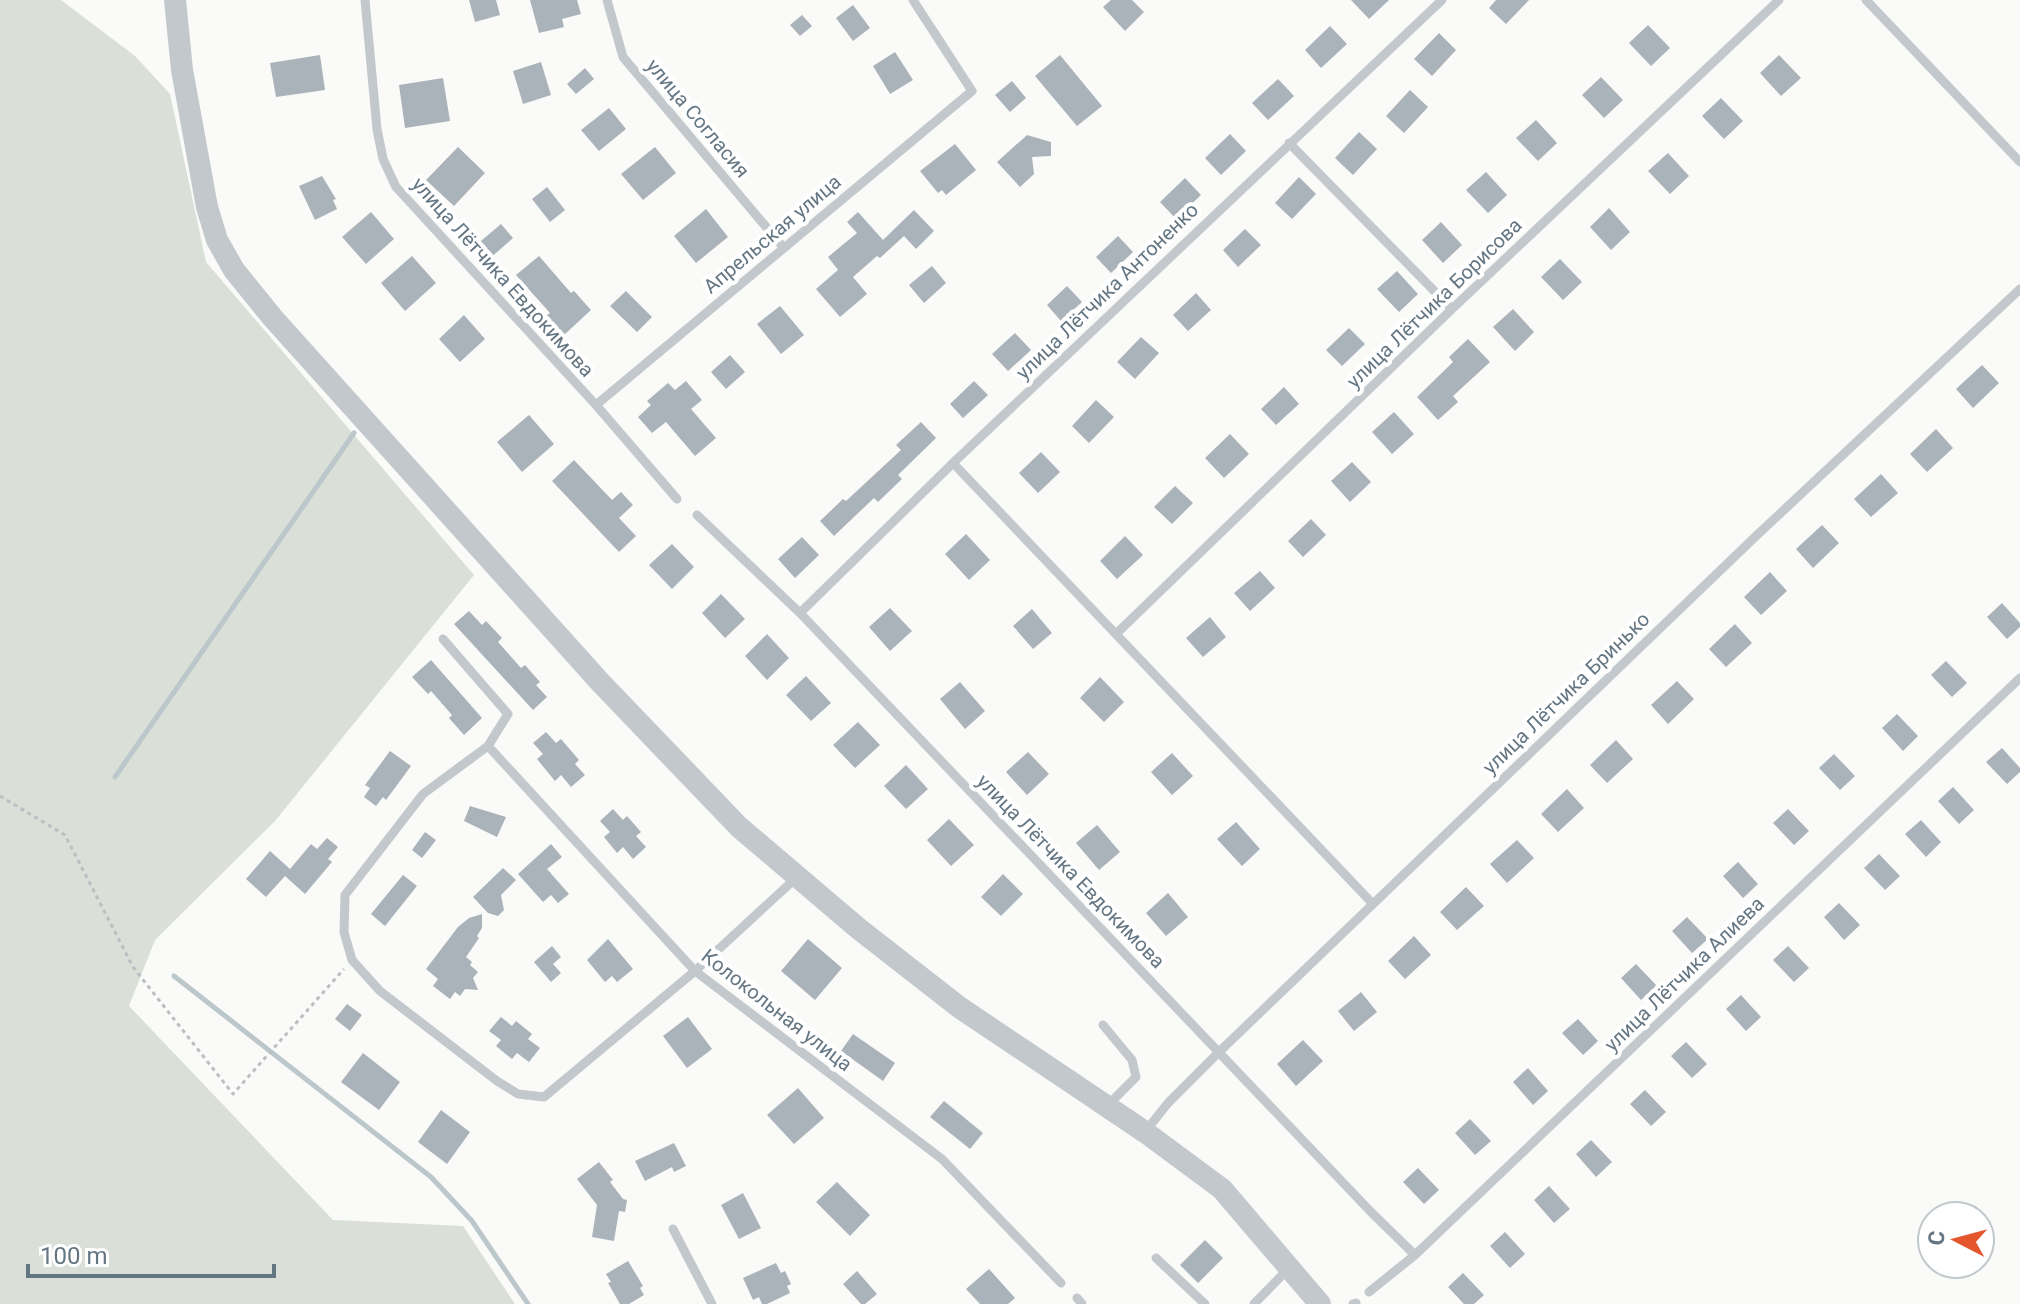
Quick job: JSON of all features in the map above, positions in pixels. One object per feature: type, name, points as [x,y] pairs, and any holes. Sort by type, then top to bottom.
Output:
[{"type":"street","points":[[175,0],[182,70],[207,207],[217,240],[234,270],[272,317],[653,739],[739,827],[959,1007],[1145,1132],[1222,1189],[1320,1304]]},
{"type":"lane","name":"улица Лётчика Евдокимова","points":[[365,0],[377,129],[383,159],[396,187],[596,405],[677,499]]},
{"type":"lane","name":"улица Согласия","points":[[607,0],[623,57],[783,247]]},
{"type":"lane","name":"Апрельская улица","points":[[596,405],[972,91],[913,0]]},
{"type":"lane","name":"улица Лётчика Антоненко","points":[[800,613],[953,463],[1442,0]]},
{"type":"lane","name":"улица Лётчика Борисова","points":[[1116,634],[1452,309],[1779,0]]},
{"type":"lane","points":[[1866,0],[2020,162]]},
{"type":"lane","points":[[1289,143],[1452,309]]},
{"type":"lane","name":"улица Лётчика Бринько","points":[[1145,1132],[1168,1103],[1219,1052],[1755,537],[2020,289]]},
{"type":"lane","points":[[953,463],[1373,904]]},
{"type":"lane","name":"улица Лётчика Евдокимова","points":[[697,515],[800,613],[1415,1255]]},
{"type":"lane","points":[[443,639],[508,714],[488,746],[423,794],[345,895],[344,932],[352,960],[380,991],[497,1081],[518,1094],[544,1097],[695,971],[797,877]]},
{"type":"lane","name":"улица Лётчика Алиева","points":[[1369,1292],[1415,1255],[2020,678]]},
{"type":"lane","name":"Колокольная улица","points":[[488,746],[695,971],[942,1159],[1061,1283]]},
{"type":"lane","points":[[1103,1025],[1132,1060],[1136,1077],[1106,1107]]},
{"type":"lane","points":[[673,1229],[712,1304]]},
{"type":"lane","points":[[1156,1258],[1205,1304]]},
{"type":"lane","points":[[1254,1304],[1290,1267]]},
{"type":"path","points":[[0,796],[65,835],[133,967],[233,1094],[352,960]]},
{"type":"shaded area","points":[[0,0],[61,0],[135,56],[170,94],[206,262],[474,575],[275,821],[155,940],[129,1006],[333,1220],[463,1226],[515,1304],[0,1304]]},
{"type":"building","points":[[469,0],[496,0],[500,15],[475,22]]},
{"type":"building","points":[[530,0],[577,0],[581,14],[562,19],[564,27],[539,33]]},
{"type":"building","points":[[1111,0],[1132,0],[1144,12],[1125,31],[1103,7]]},
{"type":"building","points":[[1351,0],[1389,0],[1369,19]]},
{"type":"building","points":[[1496,0],[1529,0],[1506,24],[1489,8]]},
{"type":"building","points":[[853,5],[870,28],[853,41],[836,18]]},
{"type":"building","points":[[802,15],[812,26],[800,36],[790,25]]},
{"type":"building","points":[[1648,25],[1670,48],[1651,66],[1629,43]]},
{"type":"building","points":[[1330,26],[1347,44],[1321,68],[1305,50]]},
{"type":"building","points":[[1439,33],[1456,50],[1432,76],[1414,59]]},
{"type":"building","points":[[895,52],[913,80],[890,94],[873,66]]},
{"type":"building","points":[[320,55],[325,90],[276,97],[270,63]]},
{"type":"building","points":[[1060,55],[1102,106],[1077,126],[1035,76]]},
{"type":"building","points":[[1779,55],[1801,78],[1781,96],[1760,73]]},
{"type":"building","points":[[541,62],[551,95],[523,104],[513,71]]},
{"type":"building","points":[[585,68],[594,79],[576,94],[567,84]]},
{"type":"building","points":[[1601,77],[1623,100],[1604,118],[1582,95]]},
{"type":"building","points":[[443,78],[450,121],[405,128],[399,85]]},
{"type":"building","points":[[1278,79],[1294,96],[1268,120],[1252,103]]},
{"type":"building","points":[[1012,81],[1026,98],[1010,112],[995,95]]},
{"type":"building","points":[[1410,90],[1428,107],[1404,133],[1386,116]]},
{"type":"building","points":[[1721,98],[1743,121],[1724,139],[1702,116]]},
{"type":"building","points":[[609,108],[626,129],[599,151],[581,130]]},
{"type":"building","points":[[1536,120],[1557,143],[1538,161],[1516,138]]},
{"type":"building","points":[[1359,132],[1377,149],[1353,175],[1335,158]]},
{"type":"building","points":[[1230,134],[1246,151],[1221,175],[1205,158]]},
{"type":"building","points":[[1027,135],[1051,142],[1051,156],[1032,157],[1034,174],[1020,187],[997,162]]},
{"type":"building","points":[[955,144],[976,170],[946,195],[942,190],[938,193],[920,171]]},
{"type":"building","points":[[458,147],[485,173],[454,206],[426,180]]},
{"type":"building","points":[[655,147],[676,173],[643,200],[621,174]]},
{"type":"building","points":[[1668,153],[1689,176],[1670,194],[1648,171]]},
{"type":"building","points":[[1486,172],[1507,195],[1488,213],[1466,190]]},
{"type":"building","points":[[322,176],[336,199],[333,200],[337,209],[315,220],[299,186]]},
{"type":"building","points":[[1299,177],[1316,194],[1292,219],[1275,203]]},
{"type":"building","points":[[1185,178],[1201,195],[1176,219],[1160,202]]},
{"type":"building","points":[[547,187],[565,210],[550,222],[532,199]]},
{"type":"building","points":[[1609,208],[1630,232],[1611,250],[1590,227]]},
{"type":"building","points":[[706,209],[728,237],[696,263],[674,236]]},
{"type":"building","points":[[914,210],[934,231],[916,249],[904,236],[853,277],[867,294],[840,317],[816,289],[838,270],[828,257],[857,233],[847,222],[858,212],[883,240]]},
{"type":"building","points":[[371,212],[394,239],[366,264],[342,237]]},
{"type":"building","points":[[1441,222],[1462,245],[1443,263],[1422,240]]},
{"type":"building","points":[[501,224],[513,238],[488,260],[475,246]]},
{"type":"building","points":[[1245,229],[1261,245],[1238,267],[1223,250]]},
{"type":"building","points":[[1118,236],[1133,252],[1111,273],[1096,257]]},
{"type":"building","points":[[412,256],[436,283],[405,311],[381,283]]},
{"type":"building","points":[[539,256],[571,293],[574,291],[591,310],[564,335],[546,316],[550,313],[516,275]]},
{"type":"building","points":[[1560,259],[1582,282],[1563,300],[1541,277]]},
{"type":"building","points":[[932,266],[946,283],[924,303],[909,285]]},
{"type":"building","points":[[1397,271],[1418,294],[1399,312],[1377,289]]},
{"type":"building","points":[[1067,286],[1082,302],[1061,321],[1047,305]]},
{"type":"building","points":[[626,291],[652,317],[637,332],[610,306]]},
{"type":"building","points":[[1196,293],[1211,310],[1188,331],[1173,315]]},
{"type":"building","points":[[780,306],[804,335],[781,354],[757,324]]},
{"type":"building","points":[[1513,309],[1534,332],[1515,351],[1493,327]]},
{"type":"building","points":[[464,315],[485,339],[460,362],[439,339]]},
{"type":"building","points":[[1349,328],[1365,344],[1342,366],[1326,350]]},
{"type":"building","points":[[1015,333],[1031,350],[1008,371],[992,354]]},
{"type":"building","points":[[1141,337],[1159,353],[1135,379],[1117,362]]},
{"type":"building","points":[[1468,339],[1490,362],[1453,396],[1458,402],[1438,420],[1417,397],[1453,362],[1449,357]]},
{"type":"building","points":[[730,355],[745,372],[726,389],[711,372]]},
{"type":"building","points":[[1982,365],[1999,383],[1973,408],[1956,389]]},
{"type":"building","points":[[686,381],[702,400],[691,409],[716,438],[695,456],[666,422],[652,433],[638,417],[651,405],[647,401],[668,383],[675,390]]},
{"type":"building","points":[[974,381],[988,395],[963,418],[950,404]]},
{"type":"building","points":[[1284,387],[1299,404],[1276,425],[1261,409]]},
{"type":"building","points":[[1096,400],[1114,417],[1089,443],[1072,426]]},
{"type":"building","points":[[1394,412],[1414,434],[1392,454],[1372,432]]},
{"type":"building","points":[[529,415],[554,444],[522,472],[497,442]]},
{"type":"building","points":[[921,422],[936,438],[898,475],[902,479],[878,502],[874,498],[834,536],[820,521],[901,450],[896,445]]},
{"type":"building","points":[[1936,429],[1953,448],[1927,472],[1910,454]]},
{"type":"building","points":[[1230,434],[1249,454],[1224,478],[1205,458]]},
{"type":"building","points":[[1041,452],[1060,472],[1038,493],[1019,473]]},
{"type":"building","points":[[574,460],[612,500],[621,492],[633,505],[619,518],[636,536],[619,552],[552,481]]},
{"type":"building","points":[[1352,462],[1371,482],[1350,502],[1331,481]]},
{"type":"building","points":[[1881,474],[1898,493],[1871,517],[1854,499]]},
{"type":"building","points":[[1175,486],[1193,503],[1172,524],[1154,507]]},
{"type":"building","points":[[1311,519],[1326,535],[1303,557],[1288,541]]},
{"type":"building","points":[[1822,525],[1839,543],[1813,568],[1796,549]]},
{"type":"building","points":[[966,534],[990,560],[969,580],[945,554]]},
{"type":"building","points":[[1125,536],[1143,555],[1117,579],[1100,561]]},
{"type":"building","points":[[802,537],[819,555],[795,578],[778,559]]},
{"type":"building","points":[[672,544],[694,567],[672,589],[649,565]]},
{"type":"building","points":[[1260,571],[1275,588],[1250,611],[1234,593]]},
{"type":"building","points":[[1770,572],[1787,591],[1761,615],[1744,597]]},
{"type":"building","points":[[721,594],[745,619],[725,638],[702,613]]},
{"type":"building","points":[[2002,603],[2020,623],[2020,627],[2007,639],[1987,617]]},
{"type":"building","points":[[890,608],[912,631],[890,651],[869,627]]},
{"type":"building","points":[[1032,609],[1052,633],[1033,649],[1013,626]]},
{"type":"building","points":[[469,611],[482,625],[486,621],[502,638],[498,642],[521,668],[525,665],[540,682],[536,685],[547,697],[533,710],[454,624]]},
{"type":"building","points":[[1210,617],[1226,637],[1203,657],[1186,638]]},
{"type":"building","points":[[1735,624],[1752,643],[1726,667],[1709,649]]},
{"type":"building","points":[[767,634],[789,658],[767,680],[745,656]]},
{"type":"building","points":[[431,660],[482,718],[464,735],[449,718],[452,715],[431,691],[428,694],[412,677]]},
{"type":"building","points":[[1946,661],[1967,683],[1952,697],[1931,675]]},
{"type":"building","points":[[806,676],[831,703],[811,721],[786,695]]},
{"type":"building","points":[[1100,677],[1124,702],[1104,722],[1080,698]]},
{"type":"building","points":[[1677,681],[1694,699],[1668,724],[1651,705]]},
{"type":"building","points":[[960,682],[985,711],[965,729],[940,699]]},
{"type":"building","points":[[1897,714],[1918,736],[1903,751],[1882,728]]},
{"type":"building","points":[[858,722],[880,745],[855,768],[833,745]]},
{"type":"building","points":[[546,732],[556,743],[561,739],[579,760],[575,764],[585,775],[571,787],[561,775],[555,781],[537,759],[543,754],[533,743]]},
{"type":"building","points":[[1616,740],[1633,759],[1607,783],[1590,765]]},
{"type":"building","points":[[2002,748],[2020,768],[2020,772],[2007,784],[1986,762]]},
{"type":"building","points":[[390,751],[411,766],[386,800],[383,797],[376,806],[364,797],[370,788],[365,785]]},
{"type":"building","points":[[1028,752],[1049,774],[1027,795],[1006,772]]},
{"type":"building","points":[[1172,753],[1193,776],[1172,795],[1151,772]]},
{"type":"building","points":[[1834,754],[1855,776],[1840,790],[1819,768]]},
{"type":"building","points":[[906,765],[928,789],[906,809],[884,786]]},
{"type":"building","points":[[1953,787],[1974,810],[1959,824],[1938,801]]},
{"type":"building","points":[[1567,789],[1584,808],[1558,832],[1541,814]]},
{"type":"building","points":[[470,806],[506,817],[497,837],[464,821]]},
{"type":"building","points":[[613,809],[623,820],[627,816],[641,832],[636,836],[646,847],[633,859],[623,847],[617,853],[604,837],[610,832],[600,821]]},
{"type":"building","points":[[1788,809],[1809,831],[1794,845],[1773,823]]},
{"type":"building","points":[[949,819],[974,845],[951,866],[927,840]]},
{"type":"building","points":[[1921,820],[1941,842],[1926,857],[1905,834]]},
{"type":"building","points":[[1236,822],[1260,849],[1242,866],[1217,839]]},
{"type":"building","points":[[1097,825],[1120,852],[1099,870],[1076,843]]},
{"type":"building","points":[[425,832],[436,840],[422,858],[412,850]]},
{"type":"building","points":[[327,838],[338,847],[328,859],[332,862],[305,894],[285,876],[266,897],[246,879],[270,851],[290,869],[311,844],[317,849]]},
{"type":"building","points":[[1517,840],[1534,858],[1507,883],[1490,864]]},
{"type":"building","points":[[551,844],[562,857],[547,869],[569,894],[558,903],[551,895],[543,902],[518,874]]},
{"type":"building","points":[[1879,854],[1900,876],[1885,890],[1864,868]]},
{"type":"building","points":[[1738,862],[1758,884],[1743,898],[1723,876]]},
{"type":"building","points":[[503,868],[516,880],[501,895],[504,910],[498,916],[488,913],[473,897]]},
{"type":"building","points":[[1003,874],[1023,894],[1001,916],[981,897]]},
{"type":"building","points":[[403,875],[417,886],[385,926],[371,914]]},
{"type":"building","points":[[1466,887],[1484,906],[1457,930],[1440,912]]},
{"type":"building","points":[[1168,893],[1188,917],[1166,936],[1146,913]]},
{"type":"building","points":[[1839,903],[1860,925],[1844,940],[1824,917]]},
{"type":"building","points":[[482,914],[479,938],[466,957],[478,972],[473,978],[478,990],[465,989],[460,996],[455,992],[450,999],[433,986],[438,979],[426,969],[458,927],[469,918]]},
{"type":"building","points":[[1687,917],[1708,939],[1692,953],[1672,931]]},
{"type":"building","points":[[1414,936],[1431,955],[1405,979],[1388,961]]},
{"type":"building","points":[[608,939],[633,969],[617,982],[612,976],[605,982],[587,960]]},
{"type":"building","points":[[808,939],[842,968],[815,1000],[781,971]]},
{"type":"building","points":[[552,946],[561,957],[553,964],[561,973],[551,982],[534,962]]},
{"type":"building","points":[[1788,946],[1809,968],[1794,982],[1773,960]]},
{"type":"building","points":[[1636,964],[1657,986],[1641,1000],[1621,978]]},
{"type":"building","points":[[1361,992],[1377,1012],[1354,1031],[1338,1011]]},
{"type":"building","points":[[1741,995],[1761,1017],[1746,1031],[1726,1009]]},
{"type":"building","points":[[347,1004],[362,1015],[350,1031],[335,1019]]},
{"type":"building","points":[[501,1017],[512,1026],[516,1021],[532,1034],[528,1039],[540,1048],[529,1062],[517,1053],[512,1059],[496,1046],[501,1040],[489,1031]]},
{"type":"building","points":[[688,1017],[712,1049],[687,1068],[663,1036]]},
{"type":"building","points":[[1578,1019],[1598,1041],[1583,1055],[1562,1033]]},
{"type":"building","points":[[853,1034],[895,1063],[883,1081],[841,1051]]},
{"type":"building","points":[[1303,1040],[1323,1061],[1296,1086],[1277,1064]]},
{"type":"building","points":[[1686,1042],[1707,1064],[1692,1078],[1671,1056]]},
{"type":"building","points":[[363,1053],[400,1082],[379,1110],[341,1082]]},
{"type":"building","points":[[1528,1068],[1548,1091],[1533,1105],[1513,1082]]},
{"type":"building","points":[[798,1088],[824,1118],[794,1144],[767,1115]]},
{"type":"building","points":[[1645,1090],[1666,1112],[1651,1126],[1630,1104]]},
{"type":"building","points":[[944,1101],[983,1133],[970,1149],[930,1117]]},
{"type":"building","points":[[441,1110],[470,1132],[447,1164],[418,1142]]},
{"type":"building","points":[[1470,1119],[1491,1141],[1475,1155],[1455,1133]]},
{"type":"building","points":[[1591,1140],[1612,1162],[1596,1177],[1576,1154]]},
{"type":"building","points":[[674,1143],[686,1166],[674,1172],[672,1167],[645,1181],[635,1161]]},
{"type":"building","points":[[599,1162],[613,1180],[610,1182],[627,1200],[625,1212],[619,1211],[614,1241],[592,1237],[597,1205],[577,1179]]},
{"type":"building","points":[[1418,1168],[1439,1190],[1424,1204],[1403,1182]]},
{"type":"building","points":[[837,1182],[870,1215],[850,1236],[816,1202]]},
{"type":"building","points":[[1549,1186],[1570,1209],[1554,1223],[1534,1200]]},
{"type":"building","points":[[743,1193],[761,1228],[739,1239],[721,1205]]},
{"type":"building","points":[[1505,1232],[1525,1254],[1510,1268],[1490,1246]]},
{"type":"building","points":[[1205,1240],[1223,1258],[1198,1283],[1180,1265]]},
{"type":"building","points":[[628,1261],[643,1286],[640,1288],[644,1295],[629,1304],[620,1304],[606,1274]]},
{"type":"building","points":[[776,1263],[781,1273],[785,1271],[791,1284],[787,1286],[790,1293],[767,1304],[762,1304],[759,1297],[753,1300],[743,1278]]},
{"type":"building","points":[[989,1269],[1015,1298],[1008,1304],[980,1304],[966,1289]]},
{"type":"building","points":[[857,1271],[877,1294],[865,1304],[861,1304],[843,1284]]},
{"type":"building","points":[[1463,1273],[1484,1295],[1474,1304],[1464,1304],[1448,1287]]},
{"type":"waterway","points":[[115,777],[354,433]]},
{"type":"waterway","points":[[174,976],[431,1177],[472,1221],[528,1304]]}]
